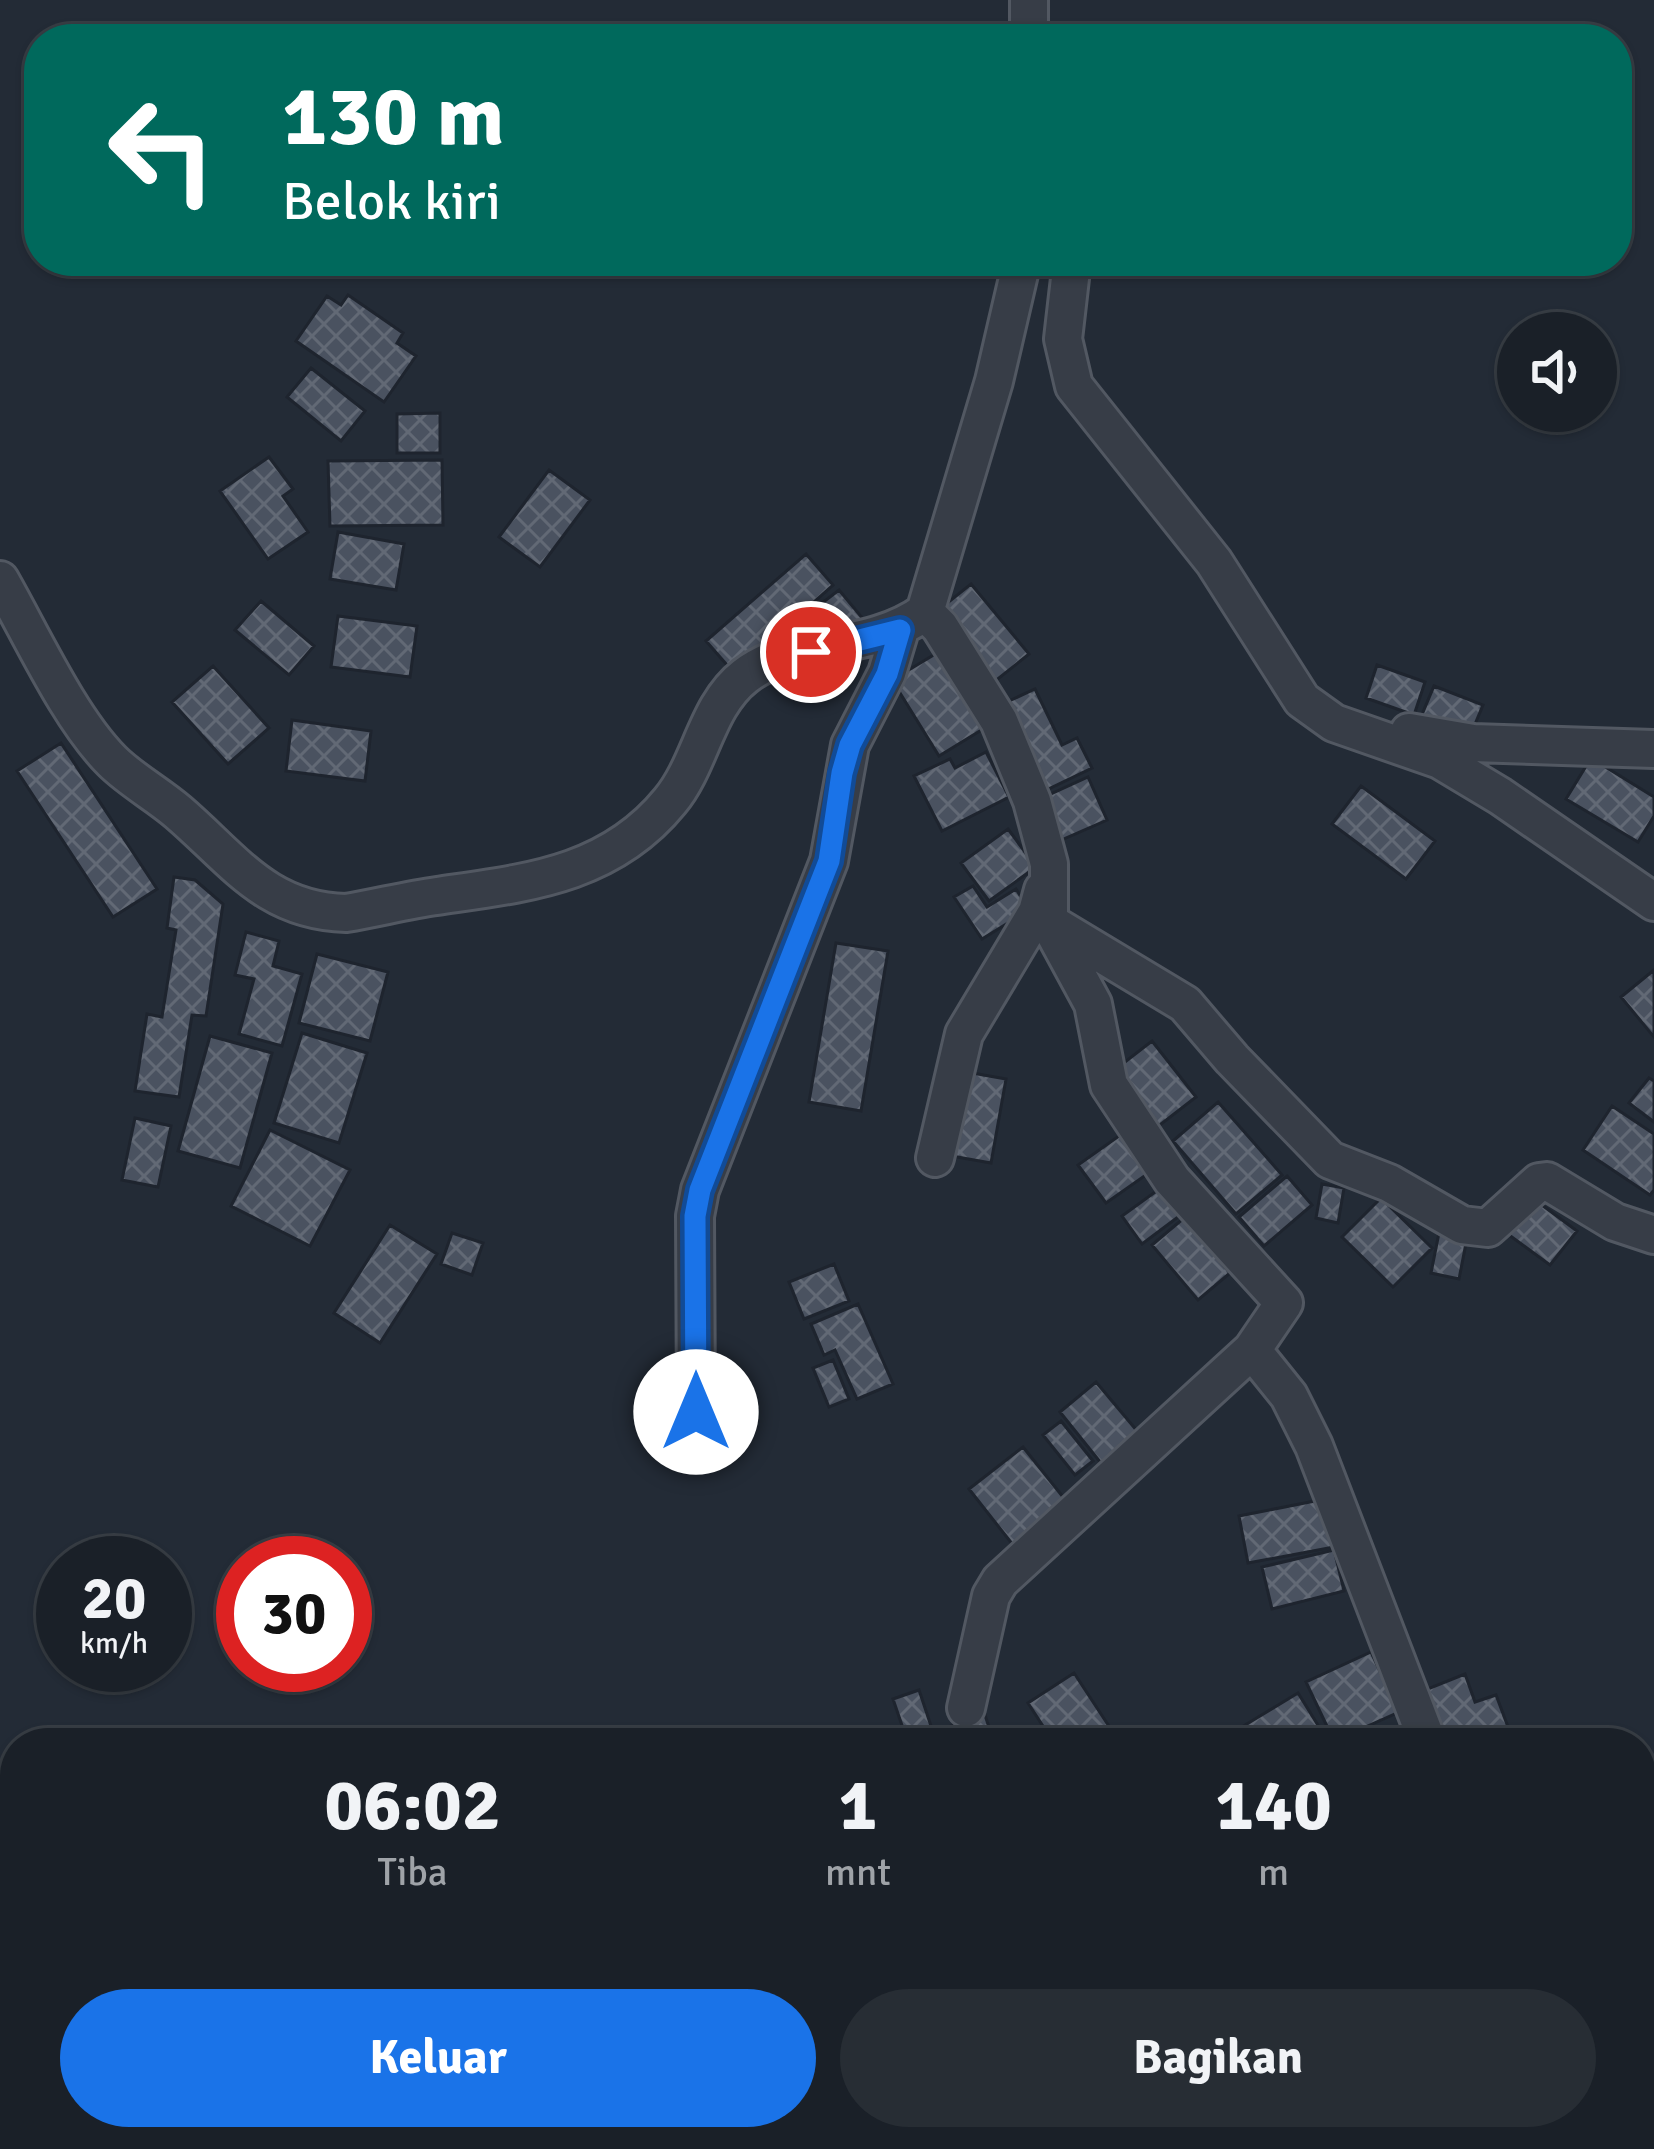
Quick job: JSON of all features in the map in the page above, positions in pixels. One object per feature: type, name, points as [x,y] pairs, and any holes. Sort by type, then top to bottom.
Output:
[{"type":"street","points":[[696,1412],[695,1216],[700,1190],[829,861],[850,745],[913,621],[994,381],[1018,276]]},
{"type":"street","points":[[1070,276],[1064,339],[1074,386],[1214,562],[1302,700],[1334,723],[1440,760],[1654,902]]},
{"type":"street","points":[[0,580],[74,707],[112,760],[179,813],[257,886],[286,902],[322,912],[346,913],[565,874],[638,833],[670,802],[691,770],[725,696],[744,676],[771,660],[913,621],[940,627],[999,721],[1032,801],[1049,864],[1049,922],[1093,1004],[1109,1085],[1172,1180],[1284,1303],[1252,1350],[1000,1581],[992,1596],[966,1708]]},
{"type":"street","points":[[1334,723],[1473,742],[1654,749]]},
{"type":"street","points":[[935,1158],[964,1034],[1037,913],[1049,864]]},
{"type":"street","points":[[1049,922],[1185,1004],[1305,1136],[1342,1166],[1389,1183],[1475,1228],[1488,1228],[1538,1182],[1547,1181],[1615,1222],[1654,1234]]},
{"type":"street","points":[[1252,1350],[1289,1396],[1314,1446],[1422,1728]]},
{"type":"building","points":[[348,295],[403,333],[397,343],[416,356],[384,402],[296,341],[327,296],[341,305]]},
{"type":"building","points":[[311,368],[365,411],[341,441],[287,397]]},
{"type":"building","points":[[440,413],[440,453],[397,453],[397,414]]},
{"type":"building","points":[[269,457],[293,489],[283,496],[308,532],[268,559],[220,491]]},
{"type":"building","points":[[442,460],[443,525],[330,526],[328,461]]},
{"type":"building","points":[[549,470],[590,500],[540,567],[499,537]]},
{"type":"building","points":[[338,532],[404,544],[396,590],[330,579]]},
{"type":"building","points":[[806,554],[833,585],[734,673],[706,641]]},
{"type":"building","points":[[971,584],[1029,654],[994,682],[936,612]]},
{"type":"building","points":[[839,590],[864,620],[838,641],[813,610]]},
{"type":"building","points":[[261,601],[314,646],[289,675],[235,630]]},
{"type":"building","points":[[338,616],[417,626],[410,677],[331,667]]},
{"type":"building","points":[[937,653],[983,729],[939,756],[892,680]]},
{"type":"building","points":[[1377,665],[1425,682],[1414,715],[1366,698]]},
{"type":"building","points":[[213,666],[269,728],[228,764],[172,702]]},
{"type":"building","points":[[1434,686],[1483,705],[1470,736],[1421,717]]},
{"type":"building","points":[[1035,689],[1062,745],[1077,738],[1092,768],[1040,793],[998,706]]},
{"type":"building","points":[[292,720],[371,731],[365,781],[286,771]]},
{"type":"building","points":[[61,743],[157,889],[113,917],[17,771]]},
{"type":"building","points":[[986,752],[1009,797],[942,831],[914,776],[950,759],[955,768]]},
{"type":"building","points":[[1591,758],[1654,797],[1654,816],[1638,842],[1566,799]]},
{"type":"building","points":[[1088,777],[1107,820],[1059,841],[1040,799]]},
{"type":"building","points":[[1361,786],[1435,841],[1406,879],[1332,824]]},
{"type":"building","points":[[1008,829],[1036,867],[989,901],[961,863]]},
{"type":"building","points":[[174,877],[195,880],[223,904],[206,1016],[192,1015],[179,1097],[135,1091],[147,1014],[162,1017],[176,930],[167,928]]},
{"type":"building","points":[[973,886],[987,907],[1016,889],[1029,910],[982,939],[954,897]]},
{"type":"building","points":[[246,932],[279,941],[273,966],[302,974],[282,1046],[239,1034],[254,979],[235,975]]},
{"type":"building","points":[[836,943],[888,951],[861,1111],[809,1102]]},
{"type":"building","points":[[317,954],[388,972],[370,1041],[299,1023]]},
{"type":"building","points":[[1654,970],[1654,1037],[1621,997]]},
{"type":"building","points":[[302,1033],[367,1053],[339,1143],[274,1123]]},
{"type":"building","points":[[210,1036],[272,1053],[240,1168],[178,1151]]},
{"type":"building","points":[[1152,1041],[1196,1097],[1156,1128],[1112,1072]]},
{"type":"building","points":[[961,1071],[1006,1079],[991,1163],[946,1155]]},
{"type":"building","points":[[1649,1078],[1654,1081],[1654,1122],[1629,1103]]},
{"type":"building","points":[[1218,1102],[1282,1175],[1236,1214],[1173,1141]]},
{"type":"building","points":[[1612,1106],[1654,1134],[1654,1190],[1650,1195],[1583,1150]]},
{"type":"building","points":[[135,1118],[171,1126],[158,1187],[122,1180]]},
{"type":"building","points":[[270,1130],[350,1170],[310,1246],[231,1206]]},
{"type":"building","points":[[1126,1131],[1153,1170],[1106,1203],[1078,1165]]},
{"type":"building","points":[[1287,1176],[1312,1205],[1264,1246],[1239,1217]]},
{"type":"building","points":[[1322,1184],[1344,1188],[1338,1223],[1316,1218]]},
{"type":"building","points":[[1162,1187],[1182,1214],[1142,1244],[1122,1216]]},
{"type":"building","points":[[1531,1197],[1577,1231],[1550,1265],[1505,1232]]},
{"type":"building","points":[[1381,1198],[1432,1248],[1393,1287],[1342,1237]]},
{"type":"building","points":[[1184,1218],[1230,1273],[1198,1300],[1152,1245]]},
{"type":"building","points":[[390,1225],[437,1254],[380,1343],[334,1313]]},
{"type":"building","points":[[452,1233],[483,1243],[472,1275],[441,1264]]},
{"type":"building","points":[[1439,1233],[1467,1238],[1459,1279],[1431,1273]]},
{"type":"building","points":[[834,1264],[849,1301],[804,1319],[789,1282]]},
{"type":"building","points":[[858,1304],[893,1384],[857,1399],[835,1350],[824,1355],[811,1324]]},
{"type":"building","points":[[833,1360],[849,1399],[829,1407],[813,1368]]},
{"type":"building","points":[[1096,1382],[1143,1438],[1105,1468],[1060,1412]]},
{"type":"building","points":[[1061,1421],[1093,1461],[1075,1475],[1043,1435]]},
{"type":"building","points":[[1023,1447],[1071,1507],[1017,1550],[969,1489]]},
{"type":"building","points":[[1325,1499],[1334,1547],[1248,1563],[1239,1516]]},
{"type":"building","points":[[1334,1550],[1344,1591],[1272,1609],[1262,1567]]},
{"type":"building","points":[[1371,1652],[1399,1712],[1363,1728],[1328,1728],[1306,1682]]},
{"type":"building","points":[[1074,1673],[1110,1728],[1044,1728],[1028,1703]]},
{"type":"building","points":[[1465,1674],[1475,1702],[1496,1695],[1508,1728],[1439,1728],[1425,1690]]},
{"type":"building","points":[[919,1690],[932,1728],[903,1728],[893,1699]]},
{"type":"building","points":[[1298,1693],[1320,1728],[1240,1728]]},
{"type":"building","points":[[985,1715],[989,1728],[945,1728]]},
{"type":"route","points":[[696,1412],[695,1216],[700,1190],[829,861],[850,745],[887,674],[900,630],[811,652]]}]
